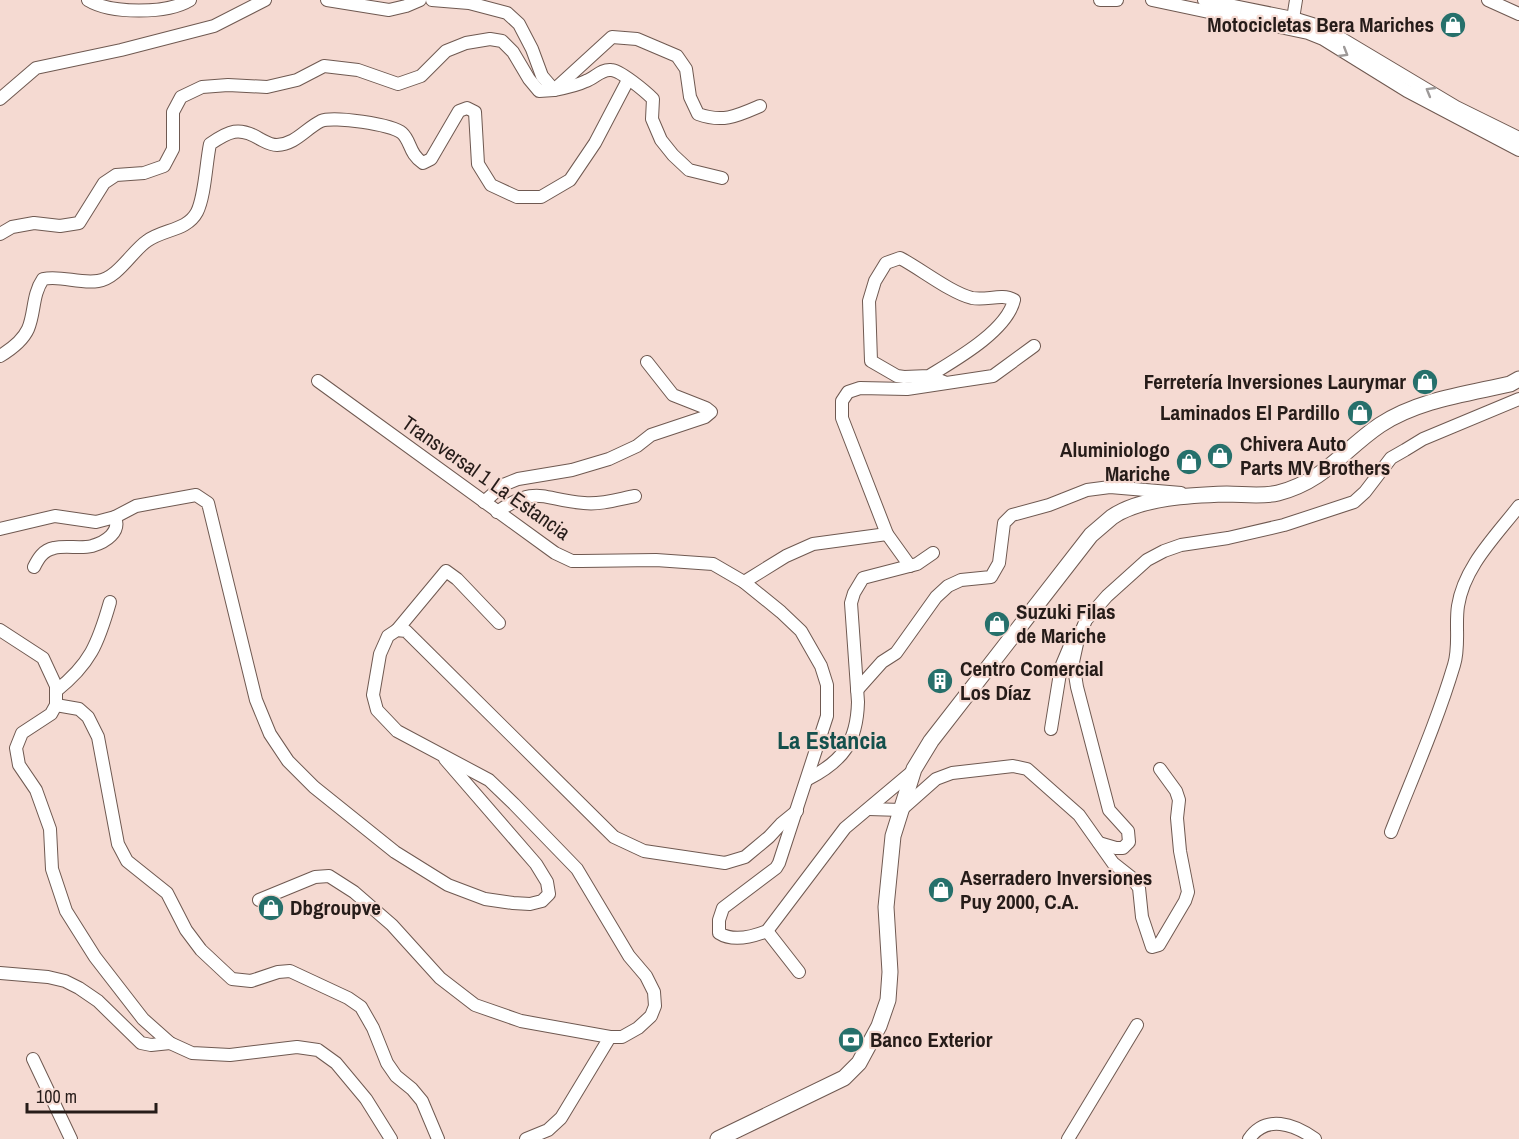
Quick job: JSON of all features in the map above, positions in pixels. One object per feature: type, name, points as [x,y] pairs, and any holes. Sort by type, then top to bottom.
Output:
[{"type":"main road","points":[[718,1139],[844,1078],[859,1063],[879,1026],[888,1000],[890,972],[886,907],[893,836],[914,769],[931,741],[1091,535],[1113,516],[1139,505],[1194,495],[1275,494],[1297,486],[1320,475],[1379,426],[1402,412],[1433,401],[1510,384],[1519,379]]},
{"type":"street","points":[[88,0],[96,4],[133,11],[180,6],[190,0]]},
{"type":"street","points":[[0,99],[36,68],[121,50],[214,26],[265,0]]},
{"type":"street","points":[[327,0],[389,10],[420,0]]},
{"type":"street","points":[[432,0],[469,3],[507,13],[519,24],[542,76],[554,90]]},
{"type":"street","points":[[1100,0],[1117,0]]},
{"type":"street","points":[[1152,0],[1292,23],[1323,39],[1407,91],[1519,150]]},
{"type":"street","points":[[1204,0],[1329,31],[1456,106],[1519,138]]},
{"type":"street","points":[[1292,23],[1296,0]]},
{"type":"street","points":[[1488,0],[1519,14]]},
{"type":"street","points":[[554,90],[612,37],[637,39],[677,57],[686,69],[690,97],[698,114],[710,118],[732,118],[760,106]]},
{"type":"street","points":[[0,234],[12,227],[34,223],[60,226],[79,223],[104,183],[116,175],[144,173],[164,166],[173,149],[173,112],[181,97],[202,87],[228,85],[267,87],[297,80],[324,66],[358,70],[398,84],[421,76],[446,51],[466,43],[490,39],[502,41],[513,52],[539,91],[554,90],[588,81],[610,69],[618,71],[641,87],[653,99],[652,119],[661,140],[673,155],[689,170],[722,178]]},
{"type":"street","points":[[0,356],[10,350],[28,330],[36,288],[43,279],[54,277],[99,281],[122,267],[147,240],[189,223],[197,213],[202,201],[205,165],[210,144],[222,136],[237,130],[254,135],[271,145],[288,144],[323,120],[358,120],[386,126],[402,133],[416,159],[423,163],[431,159],[459,111],[468,108],[475,112],[477,164],[491,185],[517,197],[541,197],[570,180],[595,143],[628,80]]},
{"type":"street","points":[[929,376],[951,363],[994,331],[1012,309],[1014,300],[1008,296],[973,298],[960,293],[900,258],[886,263],[875,281],[869,301],[871,361],[897,376],[929,376],[944,382]]},
{"type":"street","points":[[910,566],[887,534],[842,418],[842,401],[848,392],[860,388],[907,389],[993,376],[1034,346]]},
{"type":"street","points":[[484,502],[503,485],[518,479],[572,470],[609,459],[637,446],[651,435],[705,417],[711,412],[673,395],[647,362]]},
{"type":"street","name":"Transversal 1 La Estancia","points":[[318,381],[555,553],[572,561],[691,561],[713,564],[744,582],[801,631],[820,666],[827,685],[827,717],[784,853],[776,868],[723,908],[718,920],[719,933],[724,937],[753,937],[767,931]]},
{"type":"street","points":[[1051,729],[1061,667],[1069,645],[1086,620],[1107,596],[1147,560],[1181,545],[1228,538],[1284,525],[1354,502],[1398,454],[1423,439],[1519,399]]},
{"type":"street","points":[[857,690],[882,662],[896,653],[936,597],[948,585],[962,580],[991,577],[999,563],[1004,523],[1012,515],[1049,505],[1087,490],[1110,487],[1194,495]]},
{"type":"street","points":[[0,530],[55,516],[96,522],[115,517],[136,506],[185,496],[196,495],[208,503],[256,700],[270,734],[288,761],[314,787],[395,852],[448,885],[485,899],[530,904],[542,901],[549,894],[547,882],[536,864],[442,755]]},
{"type":"street","points":[[497,512],[515,499],[529,496],[546,495],[585,504],[635,496]]},
{"type":"street","points":[[1391,832],[1455,662],[1461,589],[1476,561],[1519,506]]},
{"type":"street","points":[[34,567],[39,557],[52,548],[93,546],[109,537],[116,531],[118,524],[115,517]]},
{"type":"street","points":[[744,582],[786,556],[813,544],[887,534]]},
{"type":"street","points":[[808,779],[829,768],[849,745],[858,719],[851,603],[854,593],[863,578],[910,566],[933,553]]},
{"type":"street","points":[[259,900],[315,877],[329,876],[354,892],[392,925],[440,978],[475,1005],[521,1021],[610,1038],[622,1037],[638,1028],[651,1016],[655,1006],[654,992],[646,976],[629,956],[577,869],[489,780],[397,731],[377,710],[374,694],[380,654],[388,636],[397,630],[446,571],[499,623]]},
{"type":"street","points":[[56,691],[77,674],[89,658],[102,632],[110,602]]},
{"type":"street","points":[[1086,620],[1078,639],[1073,662],[1077,687],[1109,810],[1128,831],[1129,842],[1123,848],[1099,843]]},
{"type":"street","points":[[0,630],[44,658],[56,691],[56,705],[51,714],[22,733],[16,748],[20,765],[36,790],[50,829],[52,869],[66,911],[95,957],[143,1019],[170,1043],[192,1053],[230,1055],[297,1047],[318,1050],[344,1072],[366,1099],[392,1139]]},
{"type":"street","points":[[397,630],[406,630],[614,837],[631,846],[644,851],[725,863],[745,857],[798,811]]},
{"type":"street","points":[[56,705],[80,709],[88,717],[98,737],[118,844],[127,861],[167,893],[173,909],[201,950],[232,979],[251,981],[278,972],[290,971],[348,998],[361,1007],[373,1028],[387,1063],[396,1076],[422,1101],[438,1139]]},
{"type":"street","points":[[869,809],[901,810],[936,779],[952,773],[1013,766],[1027,769],[1079,815],[1113,863],[1132,878],[1139,888],[1142,917],[1152,947],[1159,945],[1188,892],[1180,850],[1177,818],[1179,800],[1176,790],[1160,769]]},
{"type":"street","points":[[799,972],[767,931],[845,828],[914,769]]},
{"type":"street","points":[[0,973],[48,977],[65,981],[98,1001],[141,1043],[151,1045],[170,1043]]},
{"type":"street","points":[[1068,1139],[1137,1024]]},
{"type":"street","points":[[526,1139],[548,1130],[561,1118],[610,1038]]},
{"type":"street","points":[[33,1059],[71,1139]]},
{"type":"street","points":[[1249,1139],[1265,1125],[1283,1123],[1302,1130],[1315,1139]]},
{"type":"place","name":"Motocicletas Bera Mariches","points":[[1453,25]]},
{"type":"place","name":"Ferretería Inversiones Laurymar","points":[[1425,382]]},
{"type":"place","name":"Laminados El Pardillo","points":[[1360,413]]},
{"type":"place","name":"Chivera Auto Parts MV Brothers","points":[[1220,456]]},
{"type":"place","name":"Aluminiologo Mariche","points":[[1189,462]]},
{"type":"place","name":"Suzuki Filas de Mariche","points":[[997,624]]},
{"type":"place","name":"Centro Comercial Los Díaz","points":[[940,681]]},
{"type":"place","name":"Aserradero Inversiones Puy 2000, C.A.","points":[[941,890]]},
{"type":"place","name":"Dbgroupve","points":[[271,908]]},
{"type":"place","name":"Banco Exterior","points":[[851,1040]]},
{"type":"district","name":"La Estancia","points":[[832,741]]}]
